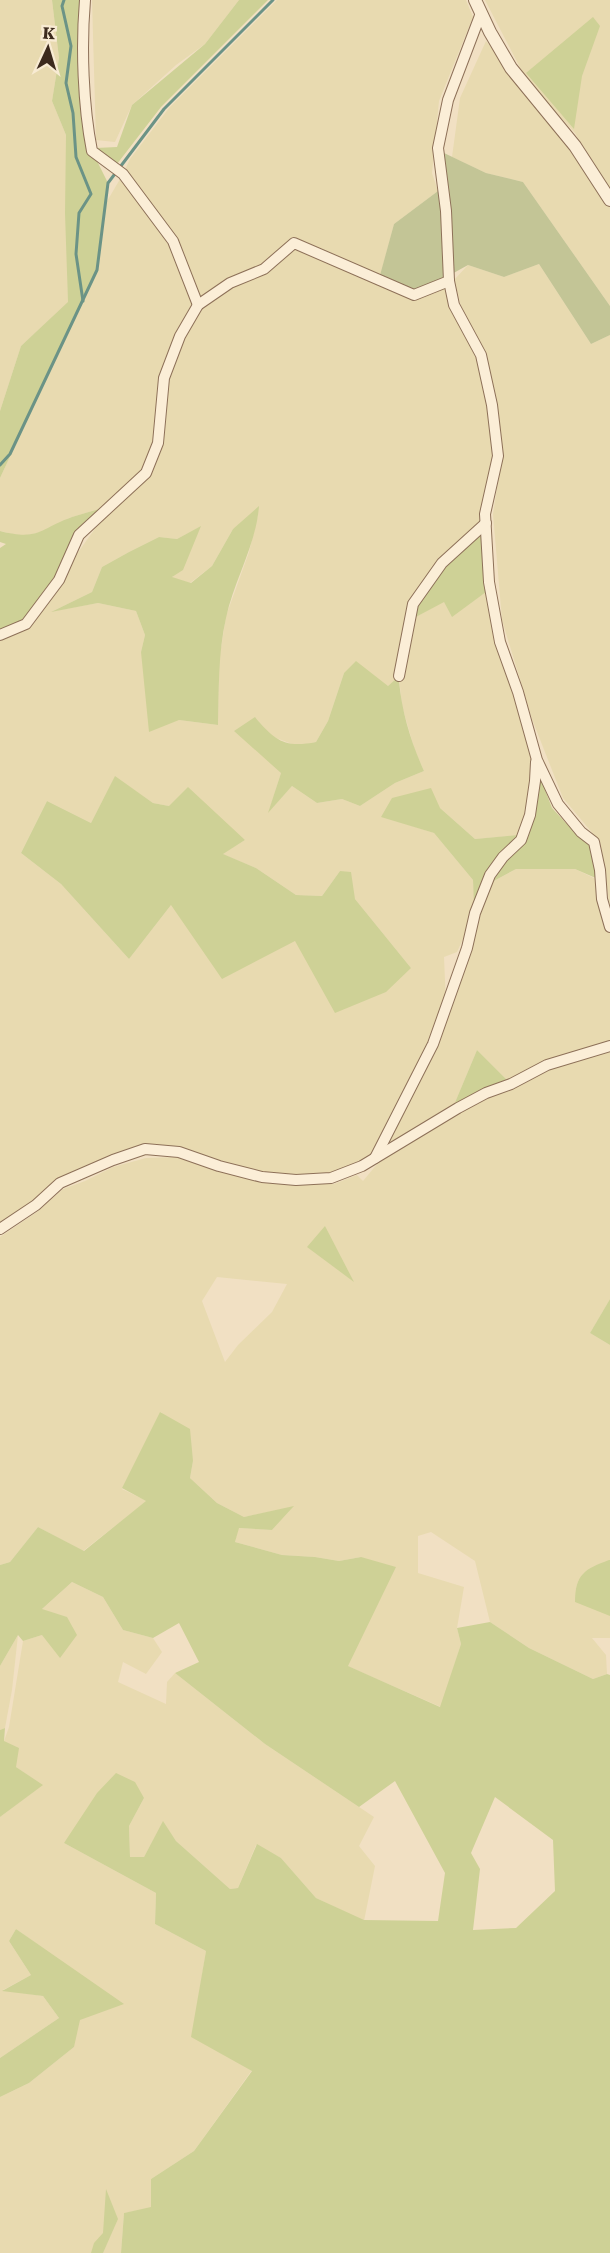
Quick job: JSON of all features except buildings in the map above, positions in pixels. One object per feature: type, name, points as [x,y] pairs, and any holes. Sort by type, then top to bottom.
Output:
[{"type":"street","points":[[85,0],[83,24],[86,119],[92,151],[123,174],[173,241],[198,305]]},
{"type":"street","points":[[475,0],[511,68],[575,146],[610,200]]},
{"type":"street","points":[[481,14],[448,100],[438,148],[446,211],[449,281],[454,305],[481,355],[492,405],[498,456],[485,514],[489,582],[500,642],[518,692],[536,756],[558,804],[581,832],[594,842],[600,870],[602,899],[610,927]]},
{"type":"street","points":[[0,635],[26,624],[59,580],[80,535],[146,473],[158,443],[164,378],[180,336],[198,305],[230,283],[264,269],[294,243],[414,295],[449,281]]},
{"type":"street","points":[[399,676],[413,604],[442,562],[486,523]]},
{"type":"street","points":[[374,1158],[433,1044],[467,948],[475,913],[490,875],[503,857],[521,840],[530,815],[536,756]]},
{"type":"street","points":[[0,1230],[36,1205],[60,1183],[145,1149],[179,1152],[219,1166],[262,1177],[296,1180],[331,1178],[362,1166],[486,1093],[511,1084],[547,1065],[610,1046]]},
{"type":"shaded area","points":[[0,0],[52,0],[59,58],[52,101],[66,135],[68,303],[21,346],[0,411]]},
{"type":"shaded area","points":[[92,0],[239,0],[205,44],[176,65],[132,105],[115,142],[96,140]]},
{"type":"shaded area","points":[[277,0],[466,0],[473,17],[439,101],[432,173],[438,191],[394,224],[380,277],[293,238],[270,263],[294,243],[413,295],[449,281],[481,355],[498,456],[485,514],[414,618],[444,601],[452,616],[490,589],[536,756],[523,835],[475,839],[440,808],[381,816],[434,833],[473,880],[475,911],[485,886],[516,869],[575,869],[600,881],[610,927],[610,1047],[511,1084],[477,1050],[451,1112],[331,1178],[262,1177],[145,1149],[60,1183],[0,1228],[0,632],[36,611],[112,505],[69,518],[43,532],[21,536],[0,531],[0,478],[97,270],[106,203],[130,159],[169,108]],"holes":[[[258,515],[249,552],[226,616],[219,661],[218,725],[179,720],[141,652],[145,635],[136,611],[98,603],[53,611],[92,592],[102,567],[159,537],[177,539],[200,527],[172,578],[190,583],[212,566],[233,529]],[[344,673],[388,686],[399,677],[402,706],[415,751],[424,771],[395,783],[360,806],[342,799],[317,803],[292,786],[269,811],[281,773],[255,717],[271,736],[297,746],[316,742],[328,721]],[[115,777],[153,803],[169,806],[245,840],[222,854],[256,868],[296,895],[322,896],[340,871],[355,899],[411,968],[295,941],[171,905],[129,959],[61,884],[21,853],[47,801],[91,823]],[[473,917],[446,1004],[444,957],[457,952]]]},
{"type":"shaded area","points":[[485,0],[610,0],[610,189],[575,133],[526,79]]},
{"type":"shaded area","points":[[486,41],[575,146],[610,200],[610,306],[523,182],[486,173],[452,157],[460,98]]},
{"type":"shaded area","points":[[539,264],[591,344],[610,335],[610,908],[600,842],[563,798],[532,719],[502,620],[493,514],[502,454],[486,353],[461,306],[454,280],[468,265],[504,277]]},
{"type":"shaded area","points":[[610,1051],[610,1299],[590,1333],[610,1345],[610,1638],[592,1638],[606,1655],[607,1674],[593,1679],[529,1648],[490,1622],[475,1561],[431,1532],[418,1536],[418,1573],[464,1587],[457,1628],[461,1644],[441,1707],[347,1666],[361,1557],[339,1561],[282,1555],[235,1542],[238,1528],[272,1530],[293,1507],[244,1517],[217,1503],[190,1478],[193,1461],[161,1412],[122,1489],[147,1501],[83,1551],[38,1527],[10,1562],[0,1565],[0,1237],[37,1212],[63,1189],[113,1167],[146,1158],[178,1157],[262,1183],[334,1184],[357,1175],[363,1181],[378,1163],[461,1111],[548,1070]],"holes":[[[217,1277],[287,1284],[272,1312],[238,1345],[225,1362],[202,1301]]]},
{"type":"shaded area","points":[[72,1582],[103,1597],[123,1630],[153,1638],[162,1652],[146,1674],[123,1662],[118,1682],[166,1704],[167,1682],[175,1673],[265,1744],[374,1817],[359,1846],[375,1866],[364,1921],[316,1898],[281,1858],[256,1845],[238,1888],[230,1889],[176,1841],[163,1822],[144,1857],[130,1857],[129,1826],[144,1798],[64,1843],[156,1893],[155,1924],[206,1951],[192,2037],[252,2070],[194,2151],[151,2179],[151,2208],[124,2213],[121,2253],[0,2253],[0,2097],[29,2083],[74,2047],[67,1966],[16,1929],[9,1941],[31,1975],[3,1990],[43,1996],[59,2018],[0,2058],[0,1817],[42,1785],[16,1767],[4,1741],[9,1727],[23,1641],[42,1635],[41,1610]]},
{"type":"shaded area","points":[[18,1635],[5,1728],[0,1730],[0,1666]]},
{"type":"green space","points":[[52,0],[85,0],[92,151],[108,183],[97,270],[0,478],[0,411],[21,346],[68,302],[65,213],[66,135],[52,101],[59,58]]},
{"type":"green space","points":[[239,0],[268,0],[161,107],[117,164],[96,148],[117,147],[132,105],[205,44]]},
{"type":"green space","points":[[593,17],[600,26],[582,76],[574,129],[526,73]]},
{"type":"green space","points":[[444,153],[486,173],[523,182],[610,306],[610,335],[591,344],[539,264],[504,277],[468,265],[414,295],[379,279],[394,224],[438,191]]},
{"type":"green space","points":[[113,505],[79,535],[59,580],[26,624],[0,635],[0,548],[6,544],[0,542],[0,531],[31,534],[72,517]]},
{"type":"green space","points":[[259,506],[254,535],[223,631],[219,671],[218,725],[179,720],[149,732],[141,652],[145,635],[136,611],[98,603],[51,612],[92,592],[102,567],[159,537],[177,539],[201,526],[183,570],[172,577],[191,583],[212,566],[233,529]]},
{"type":"green space","points":[[483,532],[486,592],[452,617],[444,602],[414,618],[425,593],[433,582]]},
{"type":"green space","points":[[356,661],[388,686],[397,678],[399,681],[408,727],[424,771],[395,783],[360,806],[342,799],[317,803],[292,786],[268,813],[281,773],[234,731],[255,717],[281,741],[296,744],[316,742],[328,721],[344,673]]},
{"type":"green space","points":[[115,776],[153,803],[169,806],[188,787],[245,840],[223,854],[256,868],[296,895],[322,896],[340,871],[351,872],[355,899],[411,968],[386,992],[335,1013],[295,941],[222,979],[171,905],[129,959],[61,884],[21,853],[47,801],[91,823]]},
{"type":"green space","points":[[540,777],[552,808],[577,835],[590,844],[598,879],[575,869],[516,869],[490,883],[506,859],[525,840]]},
{"type":"green space","points":[[431,788],[440,808],[475,839],[518,835],[474,906],[473,880],[434,833],[381,817],[392,798]]},
{"type":"green space","points":[[477,1050],[511,1084],[451,1112]]},
{"type":"green space","points":[[325,1226],[354,1282],[307,1247]]},
{"type":"green space","points":[[610,1299],[610,1345],[590,1333]]},
{"type":"green space","points":[[160,1412],[190,1429],[193,1461],[190,1478],[217,1503],[244,1517],[294,1506],[272,1530],[239,1528],[235,1542],[282,1555],[339,1561],[361,1557],[396,1567],[348,1666],[440,1707],[461,1644],[457,1628],[490,1622],[529,1648],[593,1679],[610,1675],[610,2253],[121,2253],[124,2213],[151,2207],[151,2179],[194,2151],[252,2071],[191,2037],[206,1951],[155,1924],[156,1893],[64,1843],[97,1793],[116,1773],[135,1782],[144,1798],[129,1826],[130,1857],[144,1857],[163,1821],[176,1841],[230,1889],[238,1888],[257,1844],[281,1858],[316,1898],[364,1920],[438,1921],[445,1873],[395,1781],[359,1807],[265,1744],[175,1673],[199,1662],[179,1623],[153,1638],[123,1630],[103,1597],[72,1582],[42,1609],[67,1617],[77,1635],[60,1658],[42,1635],[23,1641],[18,1635],[0,1666],[0,1565],[10,1562],[38,1527],[84,1551],[146,1501],[122,1488]],"holes":[[[495,1797],[553,1840],[555,1891],[516,1928],[473,1930],[480,1869],[471,1853]]]},
{"type":"green space","points":[[610,1560],[610,1616],[575,1602],[575,1593],[583,1574],[594,1566]]},
{"type":"green space","points":[[5,1728],[4,1741],[19,1748],[16,1767],[43,1785],[0,1817],[0,1730]]},
{"type":"green space","points":[[16,1929],[124,2004],[80,2020],[74,2047],[29,2083],[0,2097],[0,2058],[59,2018],[43,1996],[2,1991],[31,1975],[9,1941]]},
{"type":"green space","points":[[106,2189],[118,2219],[103,2253],[91,2253],[94,2243],[103,2233]]},
{"type":"waterway","points":[[64,0],[62,6],[71,46],[66,83],[73,113],[76,157],[91,194],[79,213],[76,254],[83,301]]},
{"type":"waterway","points":[[0,465],[10,454],[97,270],[108,183],[164,109],[273,0]]}]
